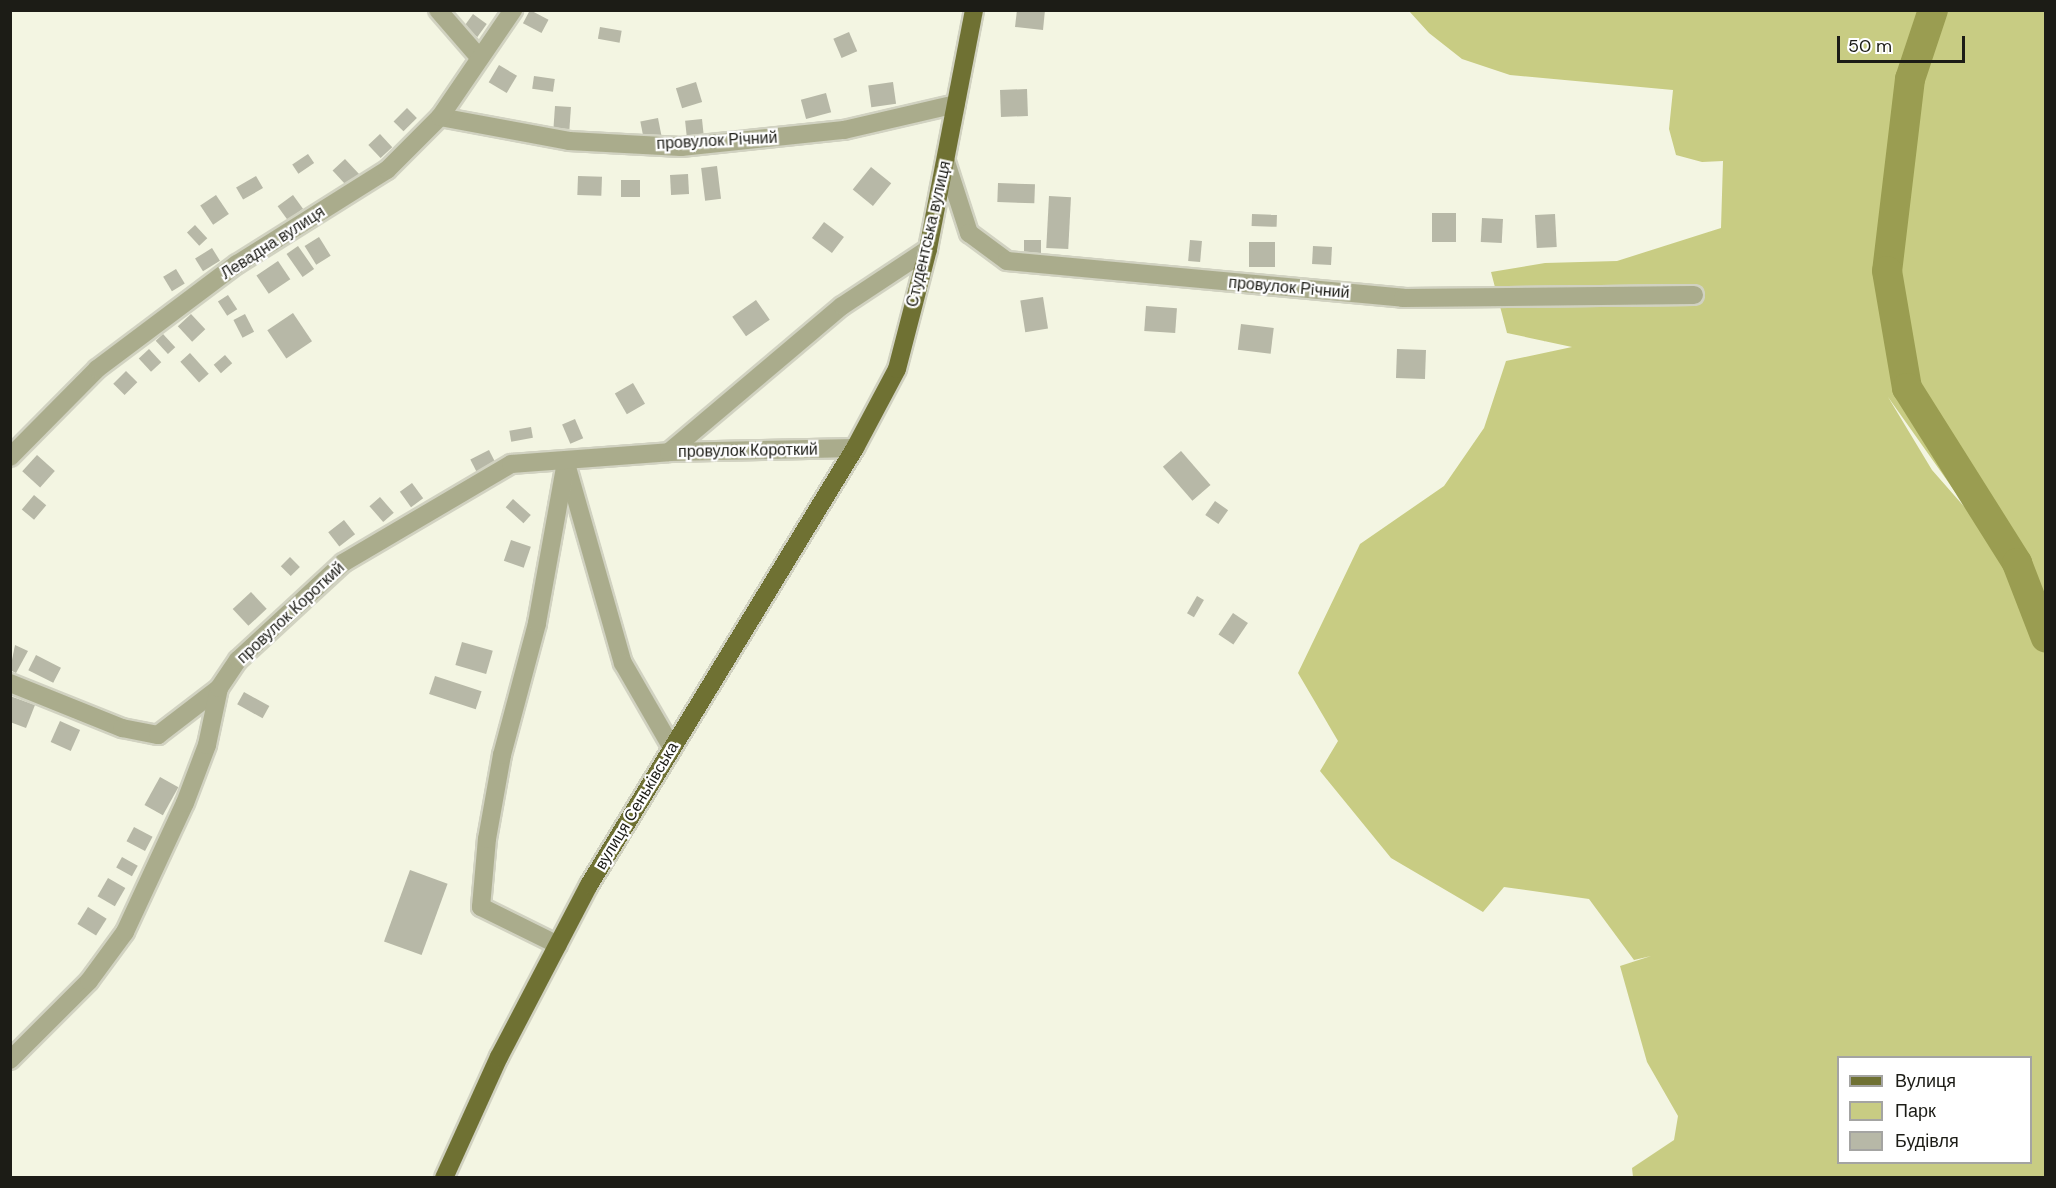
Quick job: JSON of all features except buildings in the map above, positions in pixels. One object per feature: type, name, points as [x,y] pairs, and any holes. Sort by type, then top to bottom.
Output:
[{"type":"main road","name":"Студентська вулиця","points":[[855,448],[897,369],[928,249],[974,10]]},
{"type":"main road","name":"вулиця Сенькiвська","points":[[444,1178],[558,945],[672,748],[855,448]]},
{"type":"street","points":[[438,10],[478,56]]},
{"type":"street","name":"Левадна вулиця","points":[[10,457],[97,369],[237,264],[387,170],[440,117],[478,56],[513,10]]},
{"type":"street","name":"провулок Річний","points":[[440,117],[569,141],[681,147],[844,130],[956,104]]},
{"type":"street","name":"провулок Рiчний","points":[[946,162],[969,233],[1007,261],[1403,298],[1694,295]]},
{"type":"street","points":[[669,452],[842,306],[928,249]]},
{"type":"street","name":"провулок Короткий","points":[[10,1060],[89,981],[124,932],[185,803],[207,745],[219,688],[238,660],[343,562],[511,464],[566,462],[669,452],[855,448]]},
{"type":"street","points":[[566,462],[623,663],[672,748]]},
{"type":"street","points":[[558,945],[481,907],[487,838],[502,755],[537,623],[566,462]]},
{"type":"street","points":[[10,682],[122,728],[158,735],[219,688]]},
{"type":"green space","points":[[1409,11],[2045,11],[2045,1177],[1633,1177],[1632,1168],[1674,1140],[1678,1116],[1647,1062],[1620,966],[1651,956],[1634,960],[1589,899],[1504,887],[1483,912],[1391,858],[1320,771],[1338,741],[1298,673],[1360,544],[1444,486],[1484,428],[1506,361],[1572,347],[1507,333],[1491,272],[1545,263],[1617,261],[1721,228],[1723,161],[1702,162],[1676,155],[1669,129],[1673,90],[1510,75],[1462,59],[1429,33]],"holes":[[[1888,397],[1968,510],[1932,470]]]},
{"type":"waterway","points":[[1933,10],[1910,79],[1887,271],[1907,388],[2017,563],[2046,638]]}]
